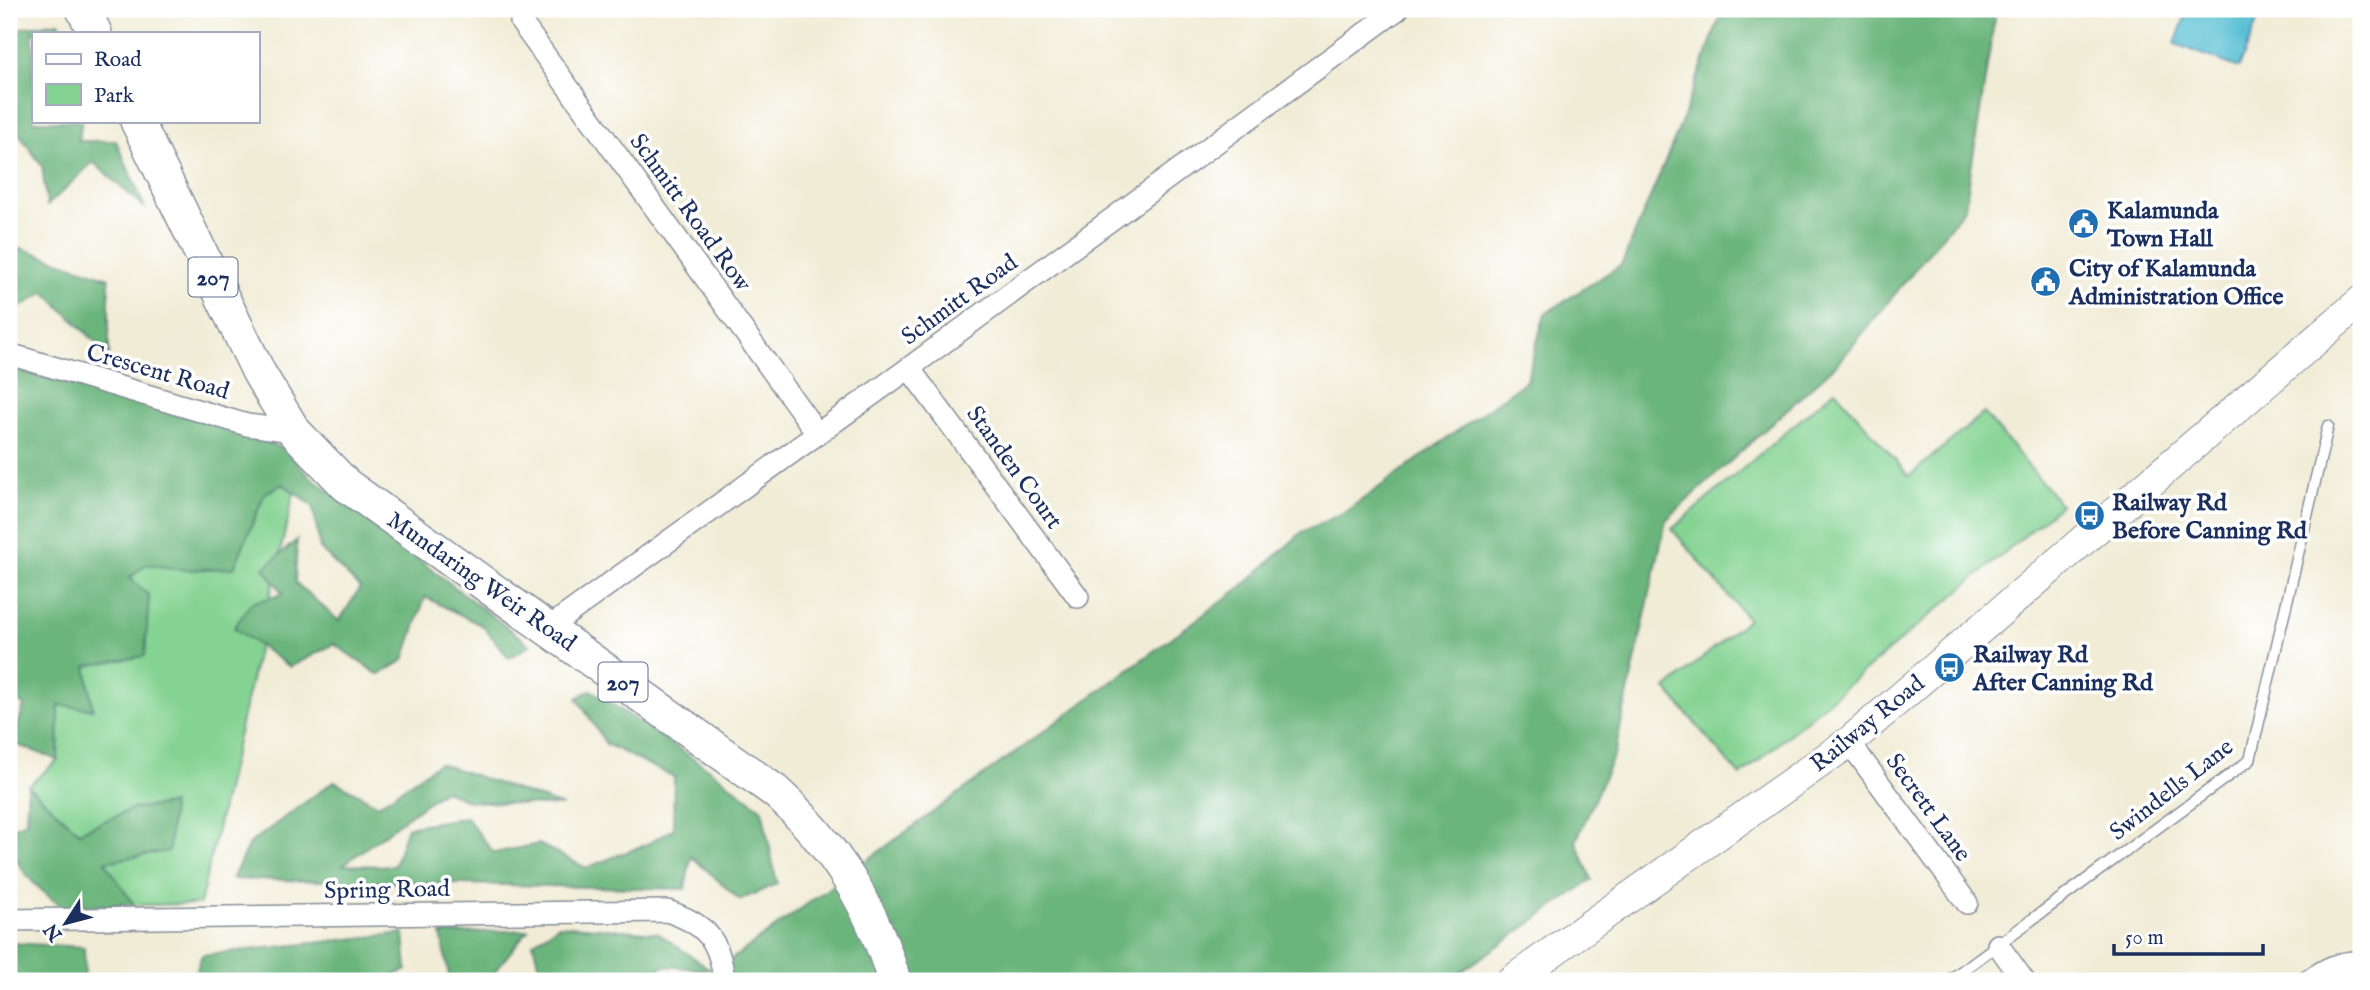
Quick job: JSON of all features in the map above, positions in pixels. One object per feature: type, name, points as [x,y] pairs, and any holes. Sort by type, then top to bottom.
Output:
[{"type":"main road","points":[[83,9],[94,32]]},
{"type":"main road","name":"Mundaring Weir Road","points":[[137,122],[259,373],[294,431],[346,485],[776,792],[803,816],[825,842],[860,895],[880,938],[894,981]]},
{"type":"street","name":"Schmitt Road","points":[[548,628],[909,368],[1398,9]]},
{"type":"street","name":"Schmitt Road Row","points":[[521,22],[817,433]]},
{"type":"street","name":"Railway Road","points":[[1511,981],[1849,742],[2361,301]]},
{"type":"street","name":"Crescent Road","points":[[9,354],[247,425],[294,431]]},
{"type":"street","name":"Standen Court","points":[[909,368],[1078,597]]},
{"type":"street","name":"Secrett Lane","points":[[1849,742],[1967,902]]},
{"type":"street","name":"Spring Road","points":[[9,920],[667,911],[691,919],[703,928],[722,961],[724,981]]},
{"type":"street","points":[[1998,945],[2024,981]]},
{"type":"street","points":[[2308,981],[2326,968],[2342,963],[2361,962]]},
{"type":"lane","name":"Swindells Lane","points":[[1948,981],[2250,760],[2328,426]]},
{"type":"green space","points":[[1723,9],[1996,9],[1965,208],[1840,361],[1666,520],[1615,752],[1576,841],[1592,880],[1448,981],[722,981],[721,967],[1244,585],[1302,532],[1345,512],[1526,381],[1545,314],[1622,264],[1676,136]]},
{"type":"green space","points":[[59,22],[64,32],[32,32],[32,122],[82,122],[78,141],[116,141],[145,208],[93,162],[47,206],[42,166],[15,128],[9,132],[9,30]]},
{"type":"green space","points":[[20,248],[109,278],[109,355],[45,292],[9,314],[9,258]]},
{"type":"green space","points":[[9,368],[222,426],[285,449],[307,474],[530,645],[509,658],[483,626],[425,597],[404,660],[379,675],[334,644],[290,667],[234,628],[251,603],[283,594],[264,568],[297,540],[295,582],[339,621],[360,588],[320,549],[313,506],[283,484],[265,493],[234,568],[186,570],[146,564],[130,578],[149,596],[145,656],[86,666],[93,709],[59,705],[58,760],[12,743],[24,706],[9,693]]},
{"type":"green space","points":[[1835,390],[1909,476],[1984,413],[2061,505],[1740,776],[1666,689],[1748,619],[1672,529]]},
{"type":"green space","points":[[283,484],[294,492],[200,904],[134,905],[105,862],[132,809],[79,832],[28,786],[58,760],[59,704],[92,709],[86,666],[129,579],[146,564],[186,570],[234,567],[265,493]]},
{"type":"green space","points":[[591,690],[712,771],[762,809],[777,884],[740,900],[691,856],[685,889],[232,879],[249,844],[334,781],[378,805],[439,763],[563,806],[469,801],[444,790],[343,865],[394,866],[407,827],[466,817],[494,853],[539,844],[586,868],[647,844],[673,829],[674,777],[606,744],[577,698]]},
{"type":"green space","points":[[28,786],[79,832],[132,809],[172,804],[169,851],[105,862],[134,905],[62,907],[34,883],[14,854],[9,829],[26,822]]},
{"type":"green space","points":[[559,925],[658,933],[711,970],[663,966],[643,981],[543,981],[533,943]]},
{"type":"green space","points":[[528,930],[487,981],[450,981],[441,934]]},
{"type":"green space","points":[[404,933],[407,970],[380,981],[215,981],[195,975],[202,955]]},
{"type":"green space","points":[[9,943],[84,947],[85,981],[9,979]]},
{"type":"water","points":[[2188,9],[2262,9],[2239,68],[2175,44]]},
{"type":"place","name":"Kalamunda Town Hall","points":[[2084,224]]},
{"type":"place","name":"City of Kalamunda Administration Office","points":[[2046,282]]},
{"type":"place","name":"Railway Rd Before Canning Rd","points":[[2089,516]]},
{"type":"place","name":"Railway Rd After Canning Rd","points":[[1950,668]]}]
